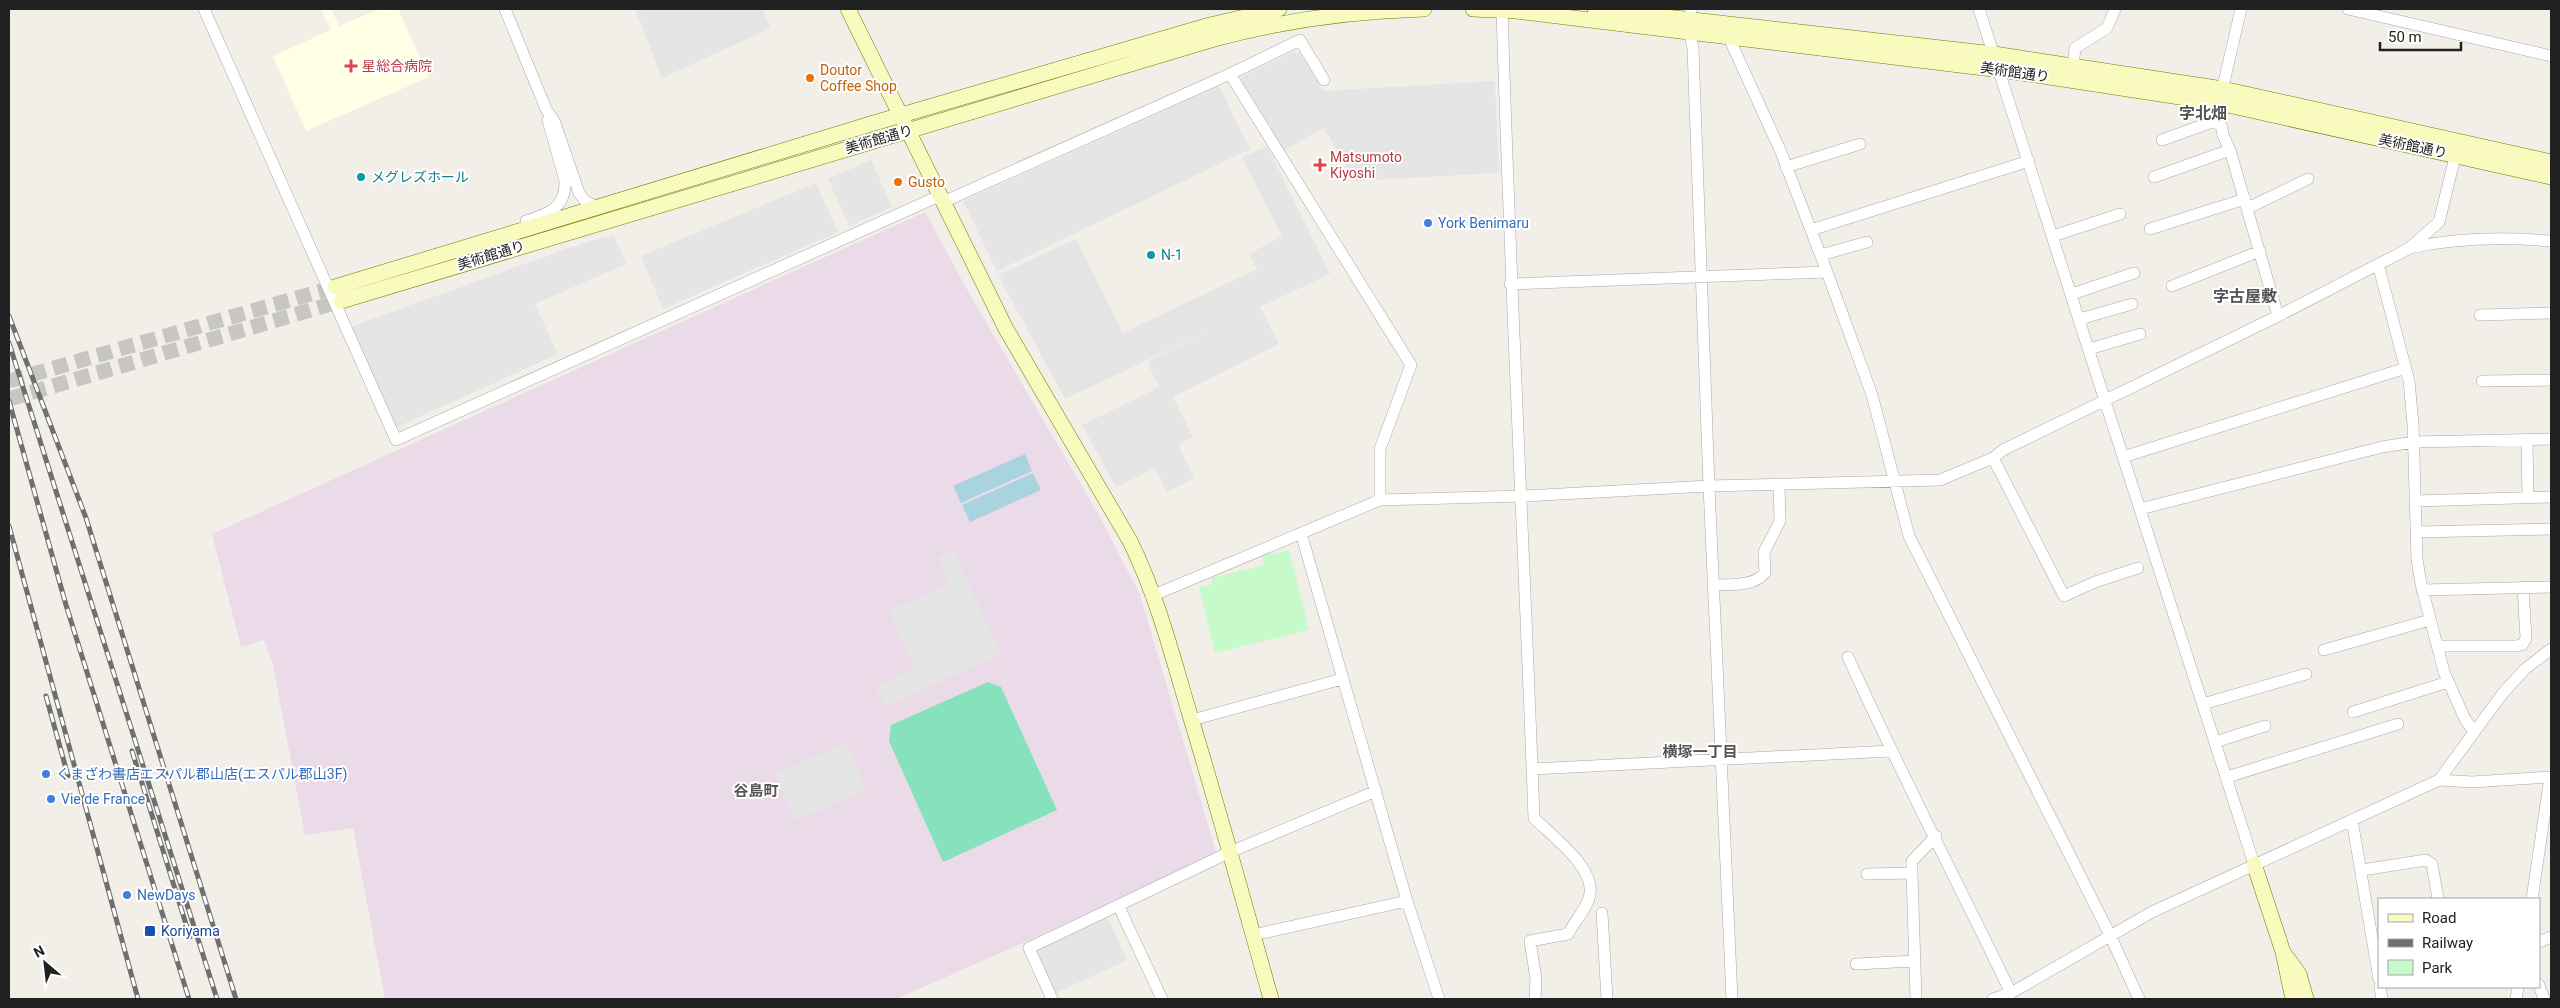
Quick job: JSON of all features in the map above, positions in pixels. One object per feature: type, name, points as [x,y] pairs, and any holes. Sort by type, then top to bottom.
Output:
[{"type":"street","points":[[204,9],[396,440],[941,199],[1230,74],[1300,40],[1324,80]]},
{"type":"street","points":[[505,9],[546,109],[555,122],[582,197],[590,205],[601,208]]},
{"type":"street","points":[[848,9],[1006,329],[1130,541],[1154,596],[1192,720],[1271,999]]},
{"type":"street","name":"美術館通り","points":[[1279,9],[1210,25],[902,116],[465,249],[338,294],[909,130],[1262,26],[1356,12],[1424,9]]},
{"type":"street","name":"美術館通り","points":[[1472,9],[1502,9],[1690,21],[1729,38],[2221,96]]},
{"type":"street","points":[[1502,9],[1510,284],[1522,496],[1534,818],[1581,862],[1588,875],[1590,893],[1568,934],[1530,941],[1536,979],[1535,999]]},
{"type":"street","name":"美術館通り","points":[[1595,9],[1994,54],[2073,67],[2221,96],[2457,149],[2551,177]]},
{"type":"street","points":[[1979,9],[2283,952],[2293,999]]},
{"type":"street","points":[[2073,67],[2075,48],[2107,28],[2115,9]]},
{"type":"street","points":[[2215,121],[2241,9]]},
{"type":"street","points":[[2348,9],[2551,56]]},
{"type":"street","points":[[1690,21],[1694,49],[1709,486],[1732,999]]},
{"type":"street","points":[[1729,38],[1786,166],[1828,272],[1872,395],[1909,536],[2110,935],[2139,999]]},
{"type":"street","points":[[1230,74],[1410,365],[1380,449],[1380,500]]},
{"type":"street","points":[[465,249],[480,237],[541,217],[559,206],[566,189],[565,181],[548,124],[546,109]]},
{"type":"street","points":[[2162,140],[2215,121]]},
{"type":"street","points":[[2215,121],[2222,127],[2230,150],[2247,203],[2278,316]]},
{"type":"street","points":[[1786,166],[1860,144]]},
{"type":"street","points":[[2408,249],[2439,220],[2457,149]]},
{"type":"street","name":"美術館通り","points":[[2457,149],[2551,162]]},
{"type":"street","points":[[2154,177],[2230,150]]},
{"type":"street","points":[[1811,230],[2029,161]]},
{"type":"street","points":[[2150,229],[2247,203],[2308,179]]},
{"type":"street","points":[[2053,236],[2120,214]]},
{"type":"street","points":[[1154,596],[1380,500],[1522,496],[1709,486],[1940,480],[1993,458],[2003,450],[2278,316],[2408,249],[2436,243],[2512,238],[2551,241]]},
{"type":"street","points":[[1821,255],[1867,242]]},
{"type":"street","points":[[2172,286],[2260,251]]},
{"type":"street","points":[[2378,264],[2406,368],[2414,442],[2416,532],[2422,590],[2448,682],[2465,719],[2474,732]]},
{"type":"street","points":[[1510,284],[1828,272]]},
{"type":"street","points":[[2072,294],[2134,273]]},
{"type":"street","points":[[2080,319],[2132,304]]},
{"type":"street","points":[[2480,315],[2551,313]]},
{"type":"street","points":[[2089,349],[2140,334]]},
{"type":"street","points":[[2123,457],[2406,368]]},
{"type":"street","points":[[2482,381],[2551,380]]},
{"type":"street","points":[[2140,509],[2377,448],[2414,442],[2551,439]]},
{"type":"street","points":[[2527,440],[2528,498]]},
{"type":"street","points":[[1993,458],[2064,596],[2095,582],[2138,568]]},
{"type":"street","points":[[1713,585],[1750,583],[1765,573],[1764,552],[1780,521],[1779,484]]},
{"type":"street","points":[[2416,501],[2551,497]]},
{"type":"street","points":[[2416,532],[2551,529]]},
{"type":"street","points":[[1301,532],[1407,901],[1439,999]]},
{"type":"street","points":[[2437,646],[2517,646],[2523,644],[2526,638],[2524,587]]},
{"type":"street","points":[[2422,590],[2551,587]]},
{"type":"street","points":[[2324,650],[2430,620]]},
{"type":"street","points":[[2440,780],[2503,692],[2525,669],[2551,649]]},
{"type":"street","points":[[1848,656],[1891,751],[1936,836],[2011,993]]},
{"type":"street","points":[[2203,704],[2306,674]]},
{"type":"street","points":[[1192,720],[1342,679]]},
{"type":"street","points":[[2353,712],[2448,682]]},
{"type":"street","points":[[2227,777],[2398,724]]},
{"type":"street","points":[[2215,742],[2265,726]]},
{"type":"street","points":[[1532,769],[1891,751]]},
{"type":"street","points":[[1993,999],[1999,999],[2011,993],[2152,912],[2440,780],[2472,782],[2551,778],[2532,898]]},
{"type":"street","points":[[1052,999],[1029,948],[1119,907],[1230,852],[1376,791]]},
{"type":"street","points":[[2352,820],[2374,927],[2378,969]]},
{"type":"street","points":[[1916,999],[1912,861],[1936,836]]},
{"type":"street","points":[[2362,870],[2426,860],[2432,864],[2438,898]]},
{"type":"street","points":[[1867,874],[1912,872]]},
{"type":"street","points":[[1253,935],[1407,901]]},
{"type":"street","points":[[1119,907],[1162,999]]},
{"type":"street","points":[[1602,913],[1607,999]]},
{"type":"street","points":[[2283,952],[2298,974],[2306,999]]},
{"type":"street","points":[[1856,964],[1915,961]]},
{"type":"shaded area","name":"星総合病院","points":[[321,9],[331,9],[339,26],[380,9],[398,9],[429,77],[306,131],[273,56],[331,30]]},
{"type":"shaded area","points":[[635,9],[762,9],[771,28],[662,78]]},
{"type":"shaded area","points":[[1292,52],[1300,53],[1323,91],[1495,81],[1499,173],[1355,181],[1324,128],[1283,151],[1240,80],[1242,76]]},
{"type":"shaded area","points":[[1219,86],[1250,149],[997,271],[963,201]]},
{"type":"shaded area","points":[[1267,146],[1330,274],[1260,307],[1279,344],[1173,397],[1193,437],[1178,445],[1194,478],[1167,492],[1155,468],[1116,487],[1082,425],[1159,387],[1147,362],[1215,328],[1065,399],[998,275],[1076,239],[1123,333],[1257,269],[1249,254],[1282,236],[1242,158]]},
{"type":"shaded area","points":[[871,160],[892,207],[849,226],[828,179]]},
{"type":"shaded area","points":[[816,183],[838,232],[663,309],[641,256]]},
{"type":"shaded area","points":[[925,212],[970,295],[1100,517],[1140,595],[1216,852],[1109,905],[896,999],[385,999],[353,828],[305,835],[273,665],[264,640],[241,647],[212,534]]},
{"type":"shaded area","points":[[614,236],[626,264],[535,304],[558,354],[395,428],[350,327],[563,250],[597,239]]},
{"type":"shaded area","points":[[953,550],[1001,654],[885,707],[876,687],[915,668],[889,611],[950,583],[938,557]]},
{"type":"shaded area","points":[[846,743],[867,790],[795,821],[775,774]]},
{"type":"shaded area","points":[[1104,917],[1110,922],[1127,960],[1054,994],[1036,955],[1038,948]]},
{"type":"green space","points":[[1289,550],[1309,630],[1215,653],[1199,587],[1212,584],[1211,578],[1264,565],[1262,556]]},
{"type":"green space","points":[[988,682],[1001,687],[1057,810],[943,862],[889,741],[891,725]]},
{"type":"water","points":[[1025,454],[1032,471],[961,503],[953,486]]},
{"type":"water","points":[[1033,473],[1041,490],[970,522],[962,505]]},
{"type":"tunnel","points":[[9,381],[335,287]]},
{"type":"tunnel","points":[[9,399],[341,301]]},
{"type":"railway","points":[[9,316],[86,518],[236,999]]},
{"type":"railway","points":[[9,343],[217,999]]},
{"type":"railway","points":[[9,401],[66,605],[189,999]]},
{"type":"railway","points":[[9,526],[138,999]]},
{"type":"railway","points":[[46,696],[68,776]]},
{"type":"railway","points":[[132,751],[190,937]]},
{"type":"place","name":"星総合病院","points":[[351,66]]},
{"type":"place","name":"Doutor Coffee Shop","points":[[810,78]]},
{"type":"place","name":"Matsumoto Kiyoshi","points":[[1320,165]]},
{"type":"place","name":"メグレズホール","points":[[361,177]]},
{"type":"place","name":"Gusto","points":[[898,182]]},
{"type":"place","name":"York Benimaru","points":[[1428,223]]},
{"type":"place","name":"N-1","points":[[1151,255]]},
{"type":"place","name":"くまざわ書店エスパル郡山店(エスパル郡山3F)","points":[[46,774]]},
{"type":"place","name":"Vie de France","points":[[51,799]]},
{"type":"place","name":"NewDays","points":[[127,895]]},
{"type":"place","name":"Koriyama","points":[[150,931]]},
{"type":"district","name":"字北畑","points":[[2203,113]]},
{"type":"district","name":"字古屋敷","points":[[2245,296]]},
{"type":"district","name":"横塚一丁目","points":[[1700,752]]},
{"type":"district","name":"谷島町","points":[[756,791]]}]
